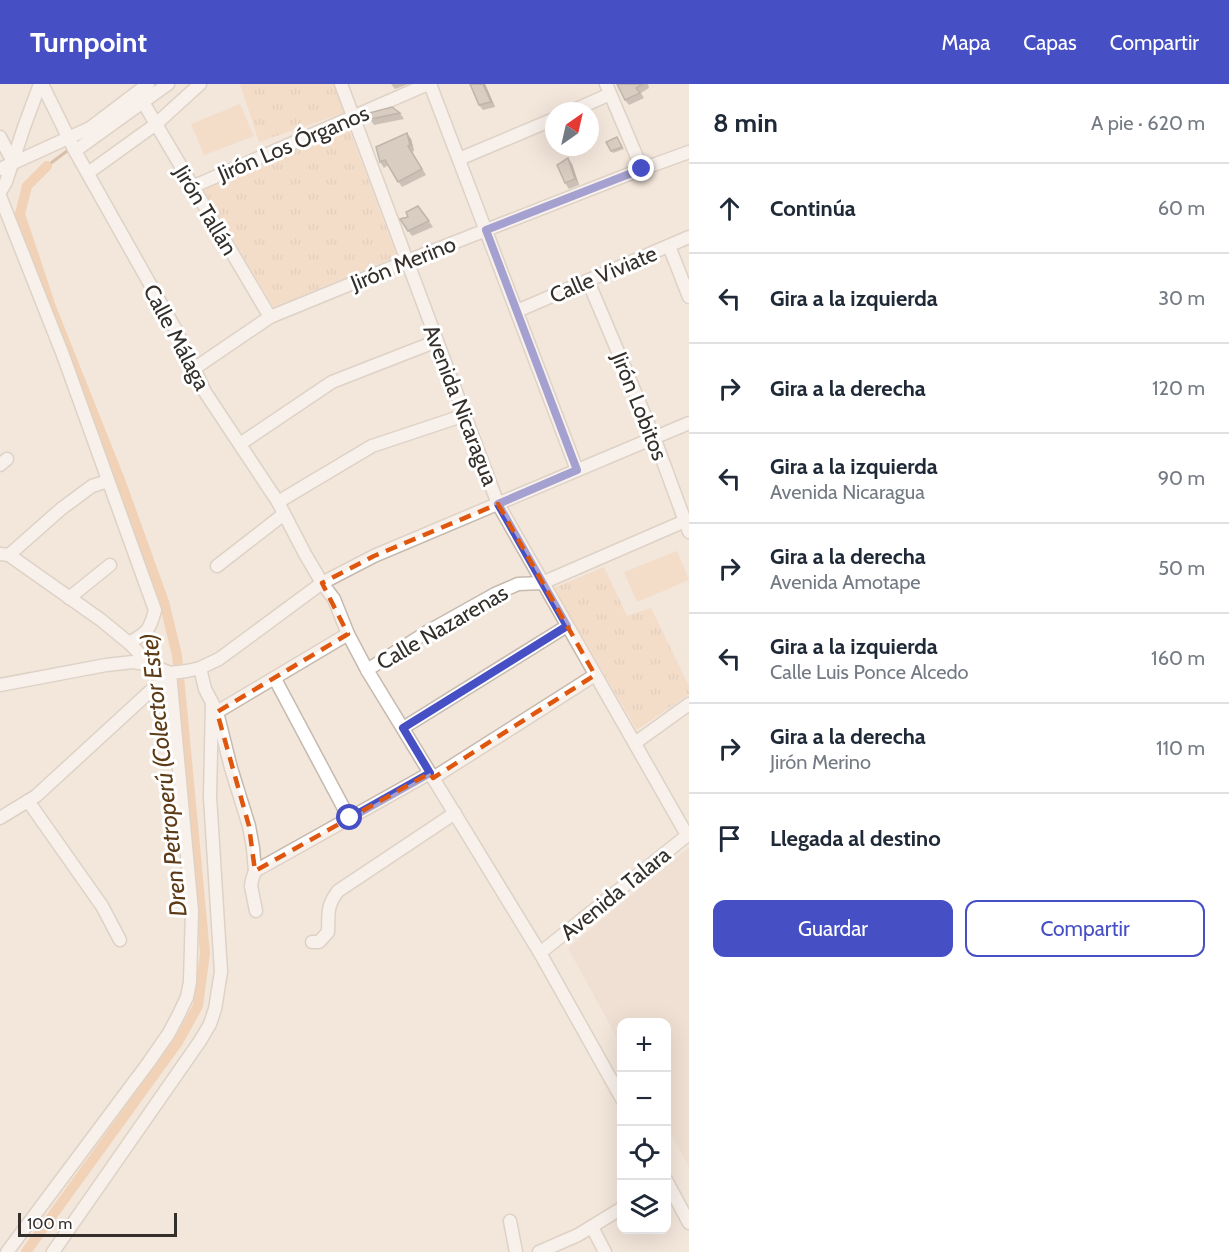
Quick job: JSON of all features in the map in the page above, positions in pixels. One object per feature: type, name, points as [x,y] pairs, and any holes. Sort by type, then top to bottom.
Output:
[{"type":"street","name":"Calle Málaga","points":[[41,84],[75,151],[177,332],[205,392],[278,502],[322,583],[334,599],[348,634],[367,670],[540,953],[617,1092]]},
{"type":"street","points":[[41,84],[0,194],[63,355],[155,610],[152,626],[143,636],[127,642]]},
{"type":"street","points":[[0,169],[90,128],[148,84]]},
{"type":"street","points":[[75,151],[168,84]]},
{"type":"street","points":[[88,172],[156,124],[200,84]]},
{"type":"street","name":"Avenida Nicaragua","points":[[341,84],[498,504],[688,835]]},
{"type":"street","points":[[429,84],[577,470]]},
{"type":"street","name":"Jirón Los Órganos","points":[[192,187],[429,84]]},
{"type":"street","points":[[587,102],[608,89],[642,169]]},
{"type":"street","name":"Jirón Tallán","points":[[143,102],[270,317]]},
{"type":"street","points":[[459,159],[545,122]]},
{"type":"street","points":[[0,137],[13,162]]},
{"type":"street","name":"Jirón Merino","points":[[195,368],[270,317],[407,261],[689,152]]},
{"type":"street","name":"Calle Viviate","points":[[517,311],[689,237]]},
{"type":"street","points":[[669,246],[689,297]]},
{"type":"street","name":"Jirón Lobitos","points":[[588,280],[654,437],[687,526]]},
{"type":"street","points":[[240,444],[332,382],[437,341]]},
{"type":"street","points":[[278,502],[372,446],[465,415]]},
{"type":"street","points":[[0,685],[133,662],[151,665],[170,673],[200,668],[219,658],[322,583],[374,555],[689,423]]},
{"type":"street","points":[[108,481],[92,486],[4,554],[101,620],[151,665]]},
{"type":"street","points":[[217,566],[284,514]]},
{"type":"street","name":"Calle Nazarenas","points":[[367,670],[427,632],[495,594],[518,584],[542,583],[687,526]]},
{"type":"street","points":[[69,598],[110,565]]},
{"type":"street","points":[[403,728],[567,626]]},
{"type":"street","points":[[214,707],[274,679],[348,634]]},
{"type":"street","points":[[106,665],[122,654],[127,642]]},
{"type":"street","points":[[200,668],[205,689],[214,707],[249,826],[255,871],[251,886],[256,911]]},
{"type":"street","points":[[0,818],[36,796],[170,673]]},
{"type":"street","points":[[7,1252],[149,1062],[169,1033],[188,997],[192,911],[170,673]]},
{"type":"street","points":[[255,871],[432,776],[595,675]]},
{"type":"street","points":[[274,679],[350,818]]},
{"type":"street","points":[[635,743],[689,704]]},
{"type":"street","points":[[53,1252],[201,1041],[210,1024],[221,972],[210,797],[214,707]]},
{"type":"street","points":[[28,801],[102,906],[120,940]]},
{"type":"street","points":[[312,942],[319,942],[328,932],[328,910],[338,891],[455,813]]},
{"type":"street","name":"Avenida Talara","points":[[540,953],[688,835]]},
{"type":"street","points":[[671,1189],[689,1223]]},
{"type":"street","points":[[539,1252],[578,1235],[617,1211]]},
{"type":"street","points":[[510,1221],[516,1252]]},
{"type":"street","points":[[592,1227],[605,1252]]},
{"type":"highlighted area","points":[[498,504],[595,675],[433,778],[430,773],[255,871],[249,826],[217,712],[348,634],[322,583],[374,556]]},
{"type":"shaded area","points":[[689,847],[689,1167],[671,1133],[671,1018],[617,1018],[617,1038],[568,948]]},
{"type":"green space","points":[[240,84],[334,84],[344,113],[259,142]]},
{"type":"green space","points":[[240,104],[254,136],[204,155],[191,124]]},
{"type":"green space","points":[[348,126],[397,256],[274,308],[203,189]]},
{"type":"green space","points":[[677,551],[689,580],[637,602],[624,572]]},
{"type":"green space","points":[[604,567],[627,616],[651,608],[689,686],[689,694],[637,730],[554,588]]},
{"type":"building","points":[[470,84],[483,84],[491,102],[479,105]]},
{"type":"building","points":[[617,84],[643,84],[636,88],[640,93],[625,100]]},
{"type":"building","points":[[392,107],[400,113],[370,119],[369,113]]},
{"type":"building","points":[[407,133],[410,145],[408,146],[422,169],[398,182],[385,160],[380,162],[376,147]]},
{"type":"building","points":[[617,137],[622,147],[611,151],[606,142]]},
{"type":"building","points":[[568,158],[575,179],[565,183],[557,165]]},
{"type":"building","points":[[418,206],[429,221],[408,231],[400,219],[408,217],[406,212]]},
{"type":"waterway","points":[[47,166],[71,148]]},
{"type":"waterway","name":"Dren Petroperú (Colector Este)","points":[[26,1252],[178,1042],[198,1006],[205,953],[177,655],[164,602],[120,480],[51,307],[20,214],[27,186],[47,166]]},
{"type":"route","points":[[350,818],[430,773],[403,728],[567,626],[498,504],[577,470],[486,230],[642,169]]}]
